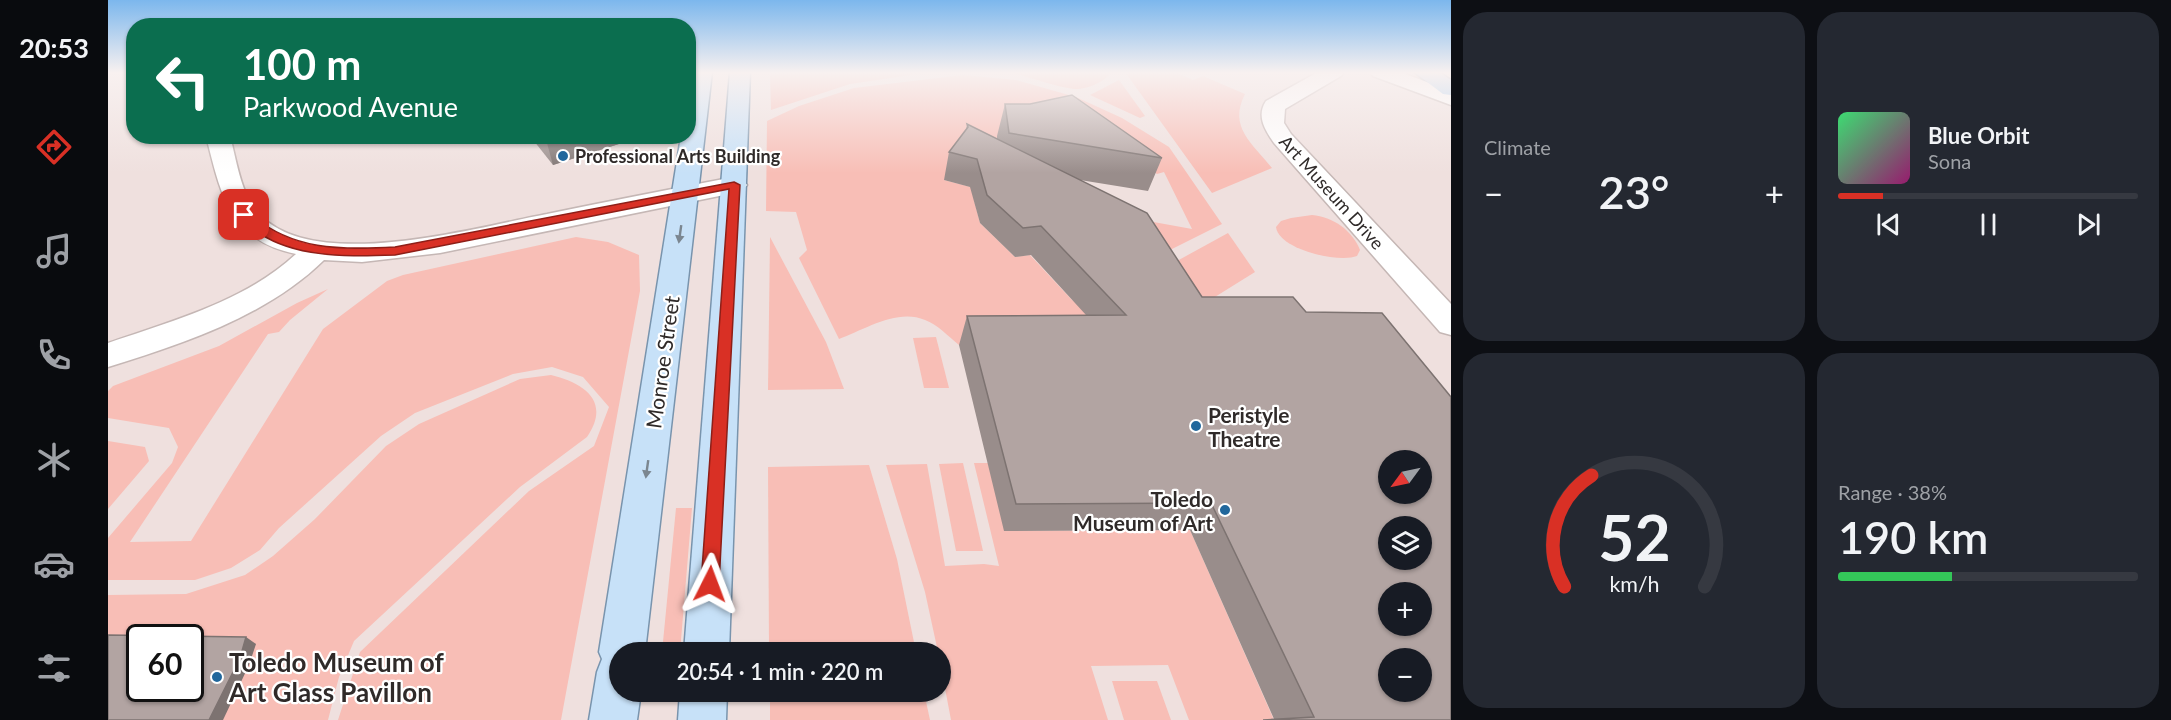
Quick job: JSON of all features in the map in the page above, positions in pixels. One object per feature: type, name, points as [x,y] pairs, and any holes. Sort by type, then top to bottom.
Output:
[{"type":"main road","points":[[707,642],[738,106]]},
{"type":"main road","name":"Monroe Street","points":[[623,642],[693,144]]},
{"type":"main road","points":[[613,720],[616,702]]},
{"type":"main road","points":[[702,720],[703,702]]},
{"type":"street","name":"Art Museum Drive","points":[[1275,106],[1273,123],[1282,138],[1451,324]]},
{"type":"street","points":[[220,144],[244,215],[260,229],[282,240],[317,250],[395,251],[734,185]]},
{"type":"street","points":[[108,354],[186,327],[235,306],[304,265],[317,250]]},
{"type":"shaded area","points":[[771,106],[784,106],[771,110]]},
{"type":"shaded area","points":[[799,106],[1095,106],[1122,118],[1169,147],[1222,224],[1160,255],[1148,221],[1192,229],[1164,172],[1157,174],[1136,157],[998,143],[969,146],[944,180],[1001,195],[974,200],[980,223],[1015,257],[1030,255],[1072,300],[1123,327],[959,345],[929,322],[914,317],[903,317],[892,318],[839,339],[799,258],[807,250],[796,212],[766,211],[767,121]]},
{"type":"shaded area","points":[[1113,106],[1137,106],[1145,116],[1140,118]]},
{"type":"shaded area","points":[[1149,106],[1240,106],[1239,116],[1245,134],[1272,168],[1212,193]]},
{"type":"shaded area","points":[[1312,215],[1327,218],[1347,231],[1360,250],[1357,256],[1337,258],[1311,253],[1287,242],[1276,227],[1281,221]]},
{"type":"shaded area","points":[[1228,233],[1255,272],[1194,310],[1166,267]]},
{"type":"shaded area","points":[[576,237],[608,242],[639,255],[640,291],[561,720],[338,720],[360,652],[529,491],[594,446],[609,407],[583,377],[552,367],[513,374],[415,413],[381,436],[279,528],[260,550],[231,568],[195,580],[108,580],[108,538],[172,463],[178,447],[169,428],[108,418],[108,391],[113,386],[219,346],[297,303],[328,289],[279,332],[268,334],[130,542],[191,541],[323,329],[387,281],[403,275]]},
{"type":"shaded area","points":[[770,237],[826,342],[844,389],[768,390]]},
{"type":"shaded area","points":[[936,337],[949,388],[924,388],[913,338]]},
{"type":"shaded area","points":[[551,375],[584,389],[595,404],[594,425],[587,437],[520,487],[354,641],[339,677],[328,720],[223,720],[204,673],[204,624],[126,624],[126,640],[108,642],[108,595],[186,594],[245,575],[273,556],[315,519],[386,446],[419,424],[520,379]]},
{"type":"shaded area","points":[[108,441],[145,447],[149,461],[108,509]]},
{"type":"shaded area","points":[[963,463],[983,551],[956,551],[939,464]]},
{"type":"shaded area","points":[[974,463],[988,463],[1005,531],[1190,530],[1274,720],[1189,720],[1168,665],[1091,666],[1108,720],[951,720],[948,702],[951,702],[951,642],[936,642],[925,592],[886,465],[927,464],[945,566],[984,564],[999,566]]},
{"type":"shaded area","points":[[869,465],[897,559],[914,642],[769,642],[768,467]]},
{"type":"shaded area","points":[[676,508],[692,508],[681,642],[663,642]]},
{"type":"shaded area","points":[[1112,681],[1157,681],[1171,720],[1124,720]]},
{"type":"shaded area","points":[[770,702],[926,702],[930,720],[770,720]]},
{"type":"building","points":[[1005,106],[1087,106],[1162,158],[1009,133]]},
{"type":"building","name":"Toledo Museum of Art","points":[[967,124],[1147,213],[1202,297],[1293,297],[1306,312],[1382,313],[1451,397],[1451,720],[1263,720],[1314,717],[1211,503],[1016,504],[967,316],[1126,315],[1041,226],[1023,228],[987,195],[977,159],[949,152],[968,127]]},
{"type":"building","points":[[108,635],[126,635],[126,702],[204,702],[204,636],[246,637],[240,658],[209,720],[108,720]]},
{"type":"place","name":"Professional Arts Building","points":[[563,156]]},
{"type":"place","name":"Peristyle Theatre","points":[[1196,426]]},
{"type":"place","name":"Toledo Museum of Art","points":[[1225,510]]},
{"type":"place","name":"Toledo Museum of Art Glass Pavillon","points":[[217,677]]},
{"type":"route","points":[[244,215],[260,229],[298,246],[317,250],[395,251],[734,185],[710,584]]}]
